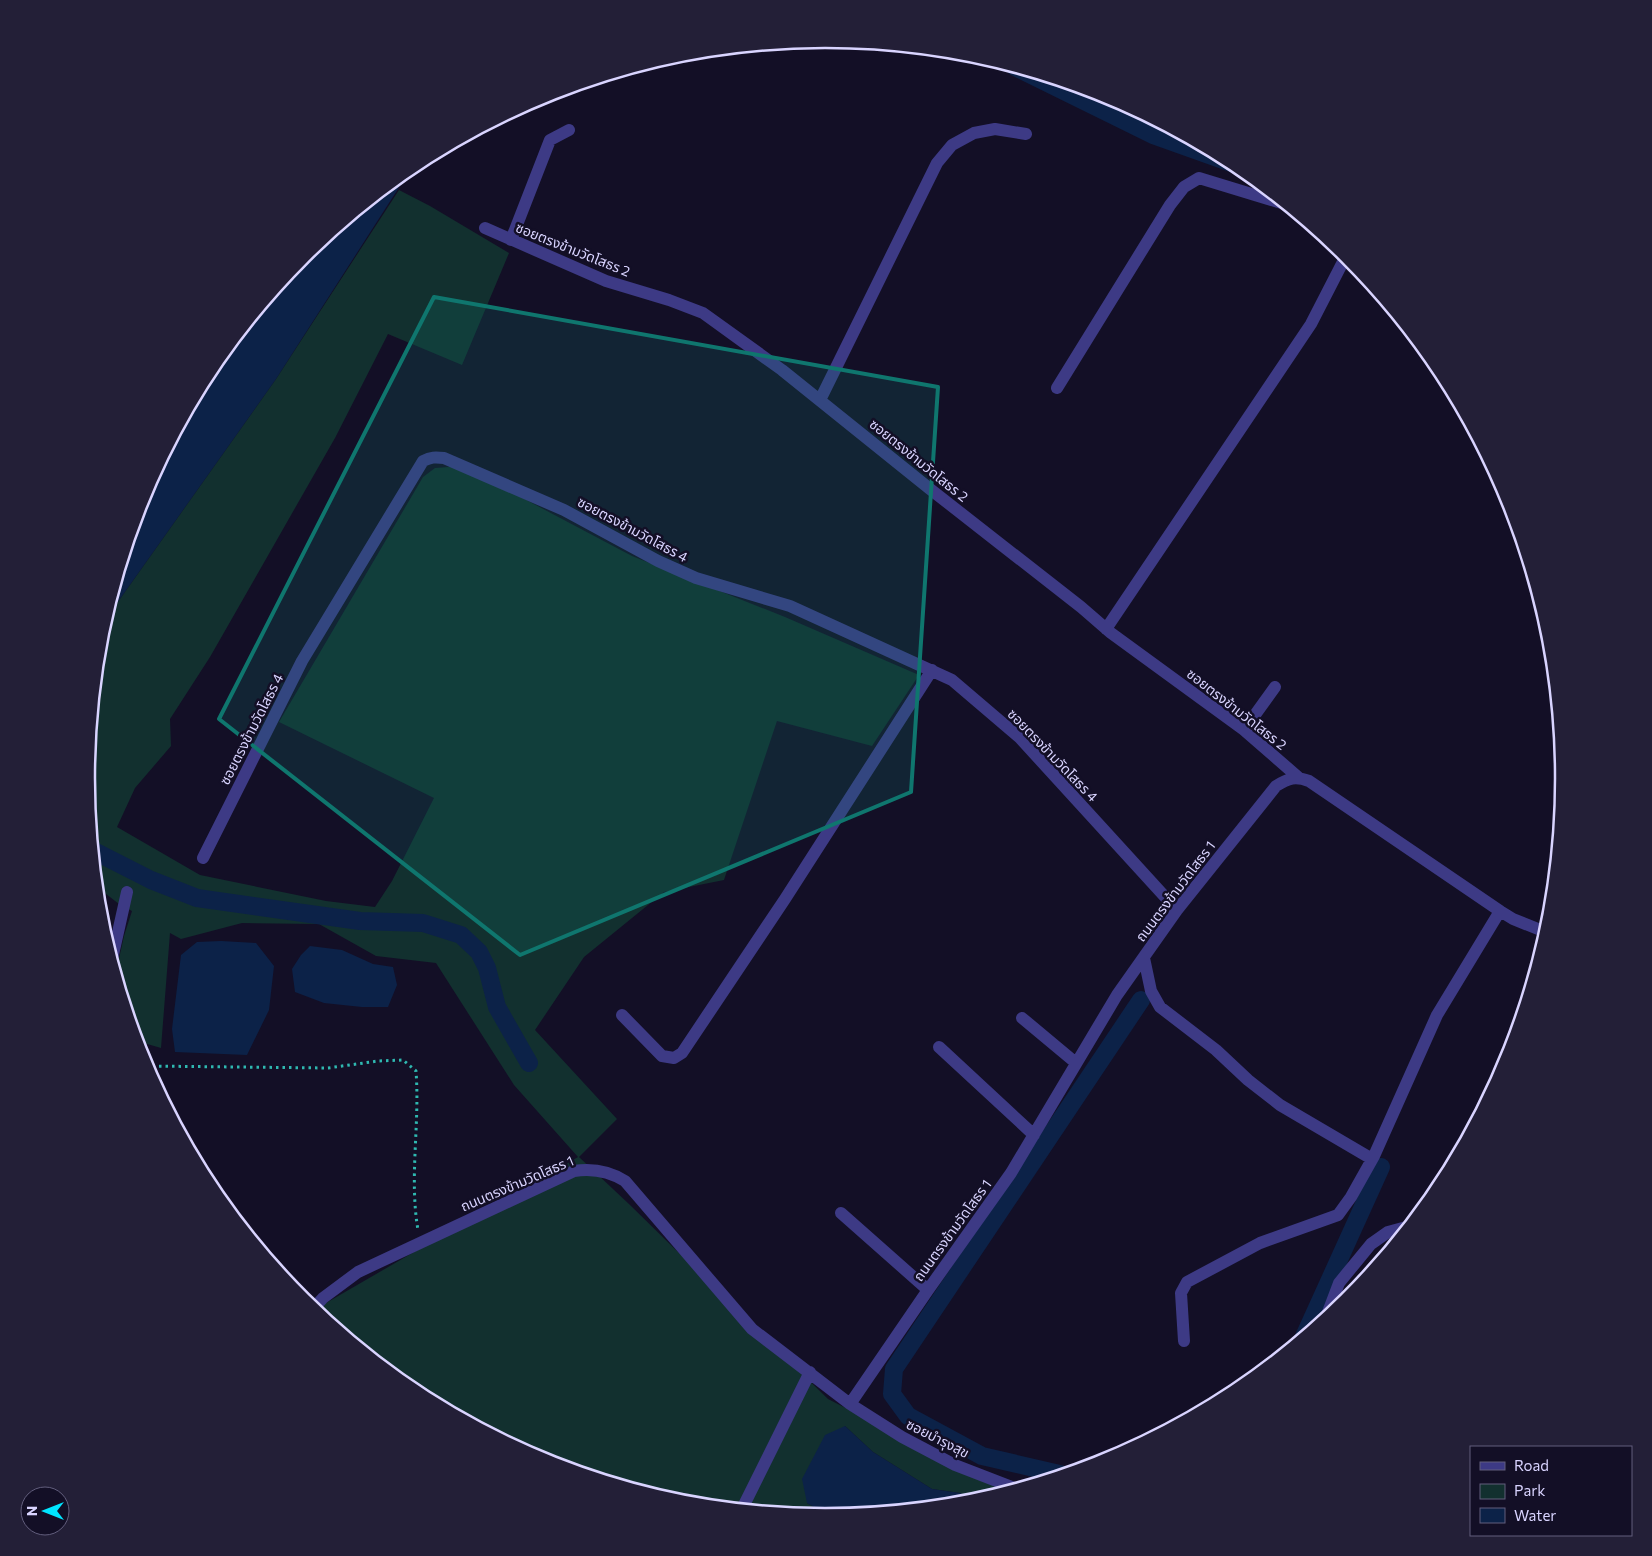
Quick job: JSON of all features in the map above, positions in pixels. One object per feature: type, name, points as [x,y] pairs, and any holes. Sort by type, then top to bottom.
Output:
[{"type":"street","points":[[820,400],[937,163],[952,144],[974,132],[995,129],[1026,134]]},
{"type":"street","points":[[511,240],[550,140],[569,130]]},
{"type":"street","points":[[1057,388],[1170,205],[1184,187],[1199,178],[1274,201]]},
{"type":"street","name":"ซอยตรงข้ามวัดโสธร 2","points":[[485,228],[606,280],[703,313],[782,370],[1081,607],[1106,629],[1244,730],[1298,777]]},
{"type":"street","points":[[1106,629],[1311,324],[1343,261]]},
{"type":"street","name":"ซอยตรงข้ามวัดโสธร 4","points":[[203,858],[302,661],[423,461],[430,457],[444,458],[564,510],[658,561],[696,578],[790,606],[952,680],[1020,738],[1177,910]]},
{"type":"street","points":[[622,1015],[662,1056],[674,1058],[682,1053],[785,899],[932,670]]},
{"type":"street","points":[[1244,730],[1275,687]]},
{"type":"street","points":[[1298,777],[1309,781],[1500,911],[1513,919],[1540,930]]},
{"type":"street","name":"ถนนตรงข้ามวัดโสธร 1","points":[[318,1303],[358,1272],[574,1171],[588,1169],[615,1175],[626,1181],[752,1330],[850,1404],[928,1290],[1012,1173],[1117,995],[1177,910],[1276,786],[1284,781],[1298,777]]},
{"type":"street","points":[[115,945],[127,892]]},
{"type":"street","points":[[1184,1342],[1181,1293],[1187,1282],[1260,1243],[1338,1215],[1351,1197],[1372,1159],[1437,1015],[1500,911]]},
{"type":"street","points":[[1144,958],[1151,992],[1160,1007],[1216,1050],[1248,1080],[1280,1105],[1372,1159]]},
{"type":"street","points":[[1022,1018],[1076,1063]]},
{"type":"street","points":[[939,1047],[1034,1135]]},
{"type":"street","points":[[841,1213],[928,1290]]},
{"type":"street","points":[[1330,1307],[1339,1283],[1371,1244],[1388,1232],[1402,1228]]},
{"type":"street","points":[[745,1503],[810,1372]]},
{"type":"street","name":"ซอยบำรุงสุข","points":[[850,1404],[902,1437],[955,1465],[1008,1486]]},
{"type":"path","points":[[155,1066],[328,1068],[378,1061],[403,1060],[416,1071],[418,1098],[414,1208],[422,1242]]},
{"type":"highlighted area","points":[[434,297],[938,387],[911,792],[520,955],[219,719]]},
{"type":"green space","points":[[399,190],[430,206],[509,253],[462,365],[388,334],[335,438],[210,657],[170,719],[171,746],[135,788],[117,827],[200,875],[326,901],[375,907],[392,881],[434,798],[279,722],[423,477],[435,468],[462,466],[632,556],[785,617],[919,675],[872,746],[777,721],[724,880],[664,892],[584,957],[535,1030],[617,1119],[579,1157],[828,1399],[1001,1487],[963,1495],[932,1489],[873,1452],[845,1426],[807,1503],[815,1508],[778,1507],[731,1502],[637,1484],[591,1470],[546,1453],[461,1411],[381,1358],[321,1306],[578,1157],[514,1085],[436,963],[376,956],[319,924],[242,923],[181,939],[170,933],[161,1048],[146,1043],[134,1013],[119,960],[132,911],[105,894],[97,826],[95,778],[97,730],[110,635],[117,603],[276,379]]},
{"type":"water","points":[[401,184],[276,379],[117,603],[134,543],[151,498],[193,413],[219,372],[246,333],[309,261],[381,198]]},
{"type":"water","points":[[197,942],[256,943],[274,966],[269,1010],[247,1055],[175,1052],[172,1029],[181,955]]},
{"type":"water","points":[[310,946],[342,950],[373,964],[393,967],[397,985],[388,1007],[362,1007],[324,1003],[295,992],[292,969],[301,955]]},
{"type":"water","points":[[845,1426],[873,1452],[932,1489],[963,1495],[874,1507],[815,1508],[807,1503],[802,1479],[825,1435]]},
{"type":"waterway","points":[[1042,80],[1153,135],[1204,153]]},
{"type":"waterway","points":[[100,854],[151,880],[197,898],[360,921],[423,923],[461,935],[479,952],[487,968],[497,1007],[529,1063]]},
{"type":"waterway","points":[[1053,1472],[982,1456],[908,1416],[892,1394],[894,1369],[1141,1000]]},
{"type":"waterway","points":[[1309,1326],[1381,1167]]}]
